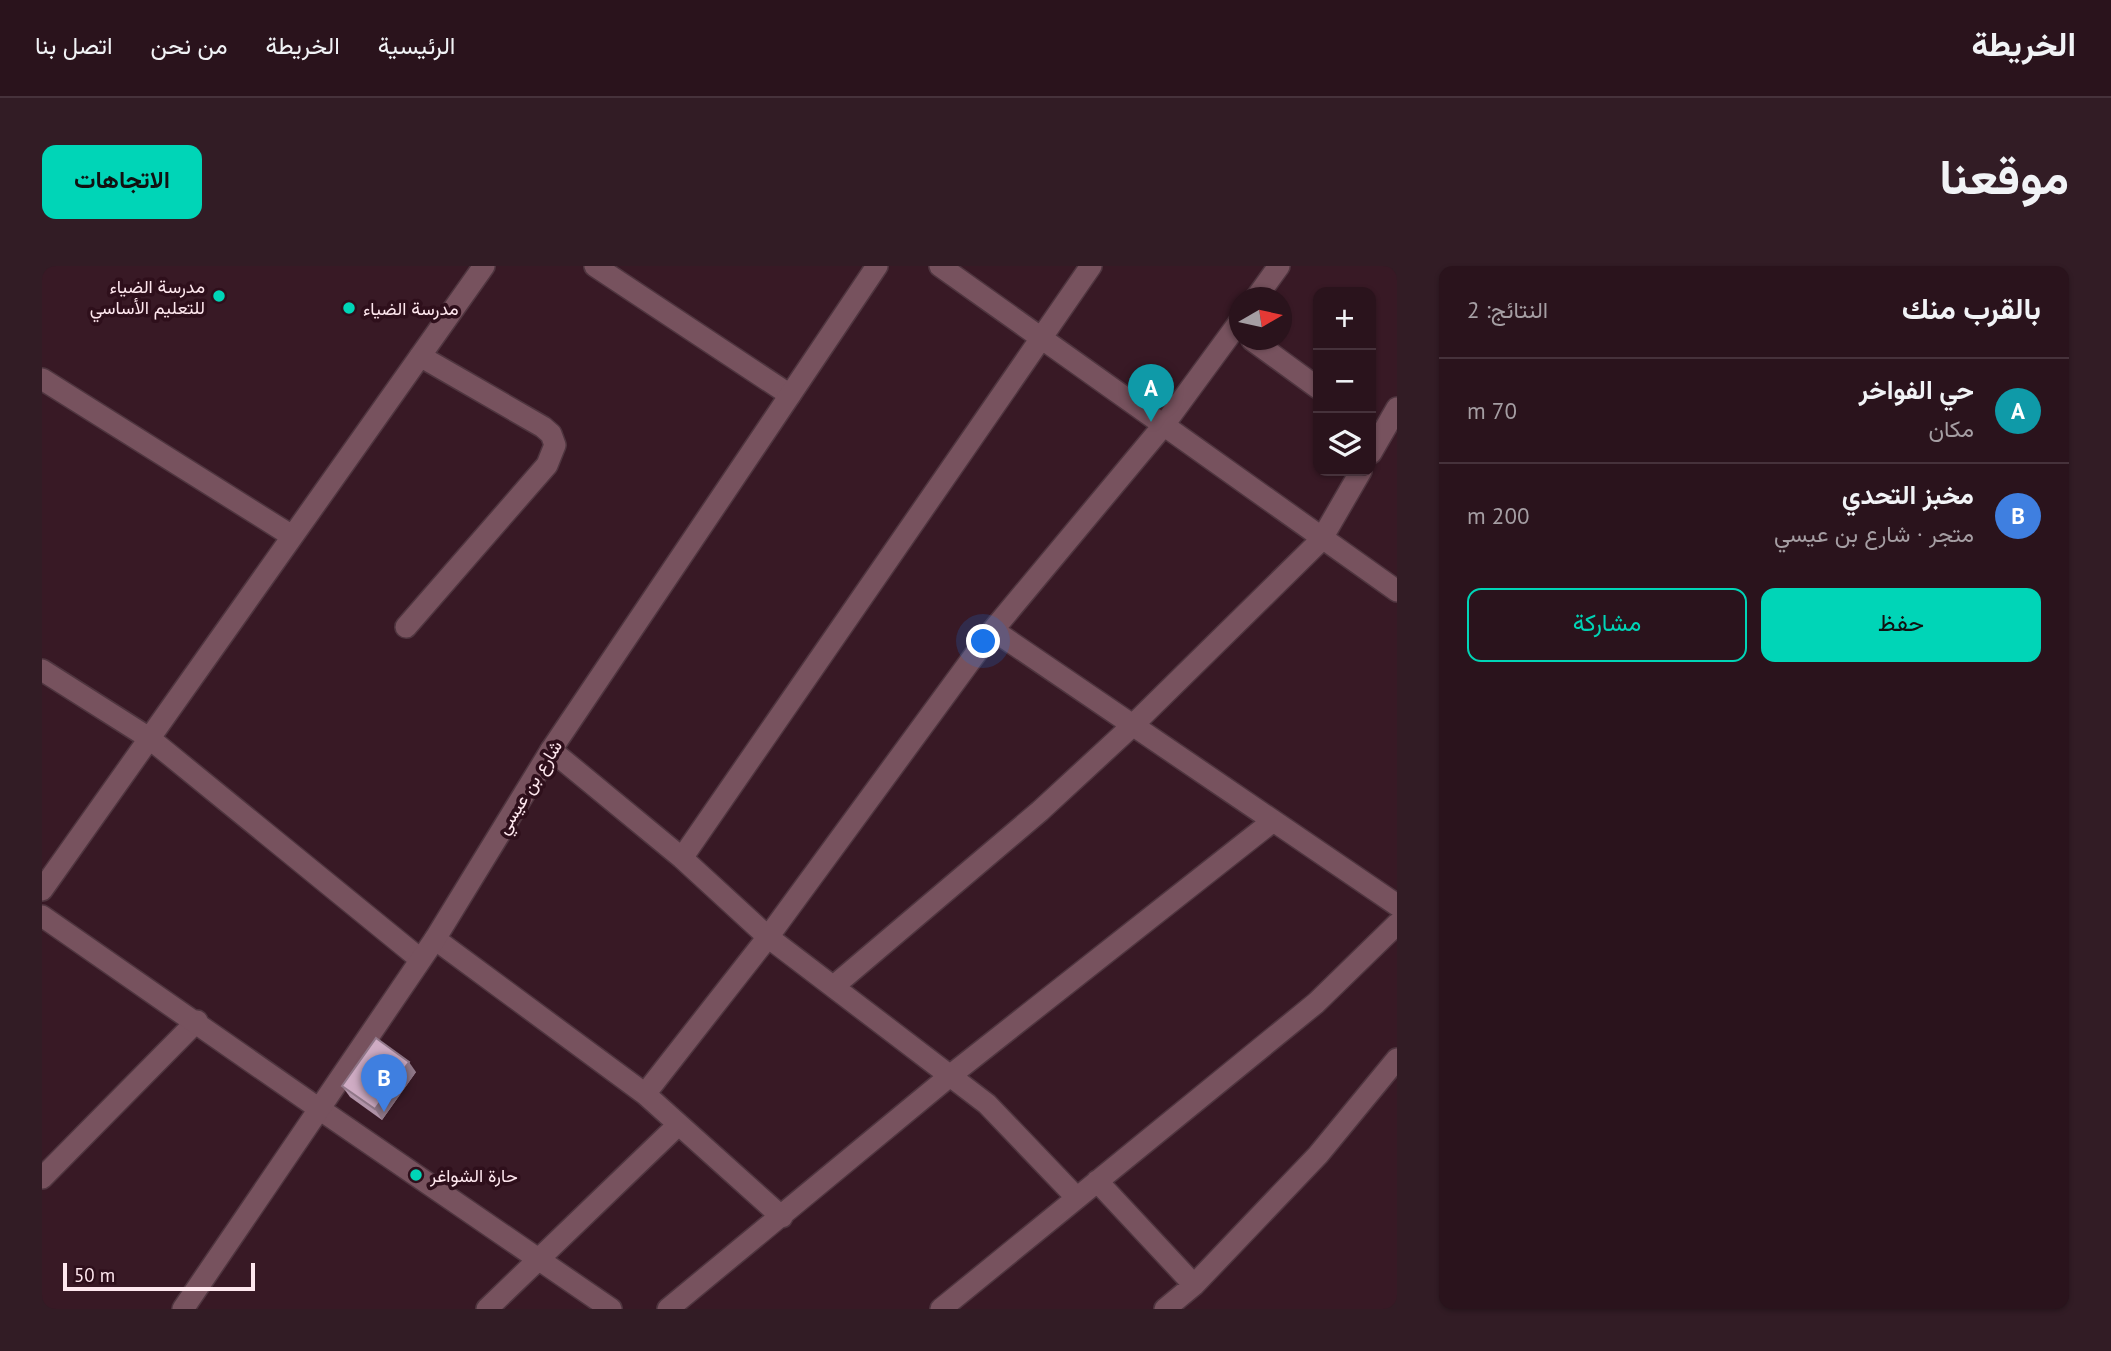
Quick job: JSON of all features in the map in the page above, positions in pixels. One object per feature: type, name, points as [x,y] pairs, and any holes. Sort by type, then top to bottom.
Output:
[{"type":"street","points":[[42,890],[484,266]]},
{"type":"street","points":[[595,266],[790,395]]},
{"type":"street","name":"شارع بن عيسي","points":[[183,1309],[435,939],[551,750],[877,266]]},
{"type":"street","points":[[940,266],[1321,540],[1397,591]]},
{"type":"street","points":[[682,858],[1091,266]]},
{"type":"street","points":[[1264,287],[1279,266]]},
{"type":"street","points":[[645,1094],[768,937],[993,630],[1229,345]]},
{"type":"street","points":[[1268,350],[1313,384]]},
{"type":"street","points":[[406,627],[547,465],[555,445],[551,434],[543,427],[421,356]]},
{"type":"street","points":[[42,379],[292,536]]},
{"type":"street","points":[[1376,444],[1397,408]]},
{"type":"street","points":[[834,986],[1040,811],[1132,726],[1321,540],[1358,476]]},
{"type":"street","points":[[993,630],[1397,905]]},
{"type":"street","points":[[42,670],[149,738],[420,960]]},
{"type":"street","points":[[551,750],[682,858],[768,937],[951,1075],[1004,1119],[1077,1198]]},
{"type":"street","points":[[668,1309],[951,1075],[1273,821]]},
{"type":"street","points":[[42,916],[611,1309]]},
{"type":"street","points":[[941,1309],[1315,1003],[1397,924]]},
{"type":"street","points":[[435,939],[645,1094],[782,1217]]},
{"type":"street","points":[[42,1178],[197,1021]]},
{"type":"street","points":[[1165,1309],[1194,1285],[1318,1155],[1397,1059]]},
{"type":"street","points":[[487,1309],[678,1125]]},
{"type":"street","points":[[1097,1181],[1194,1285]]},
{"type":"building","points":[[376,1038],[409,1062],[375,1109],[342,1086]]},
{"type":"place","name":"مدرسة الضياء للتعليم الأساسي","points":[[219,296]]},
{"type":"place","name":"مدرسة الضياء","points":[[349,308]]},
{"type":"place","name":"حي الفواخر","points":[[1151,422]]},
{"type":"place","name":"مخبز التحدي","points":[[384,1112]]},
{"type":"place","name":"حارة الشواغر","points":[[416,1175]]}]
